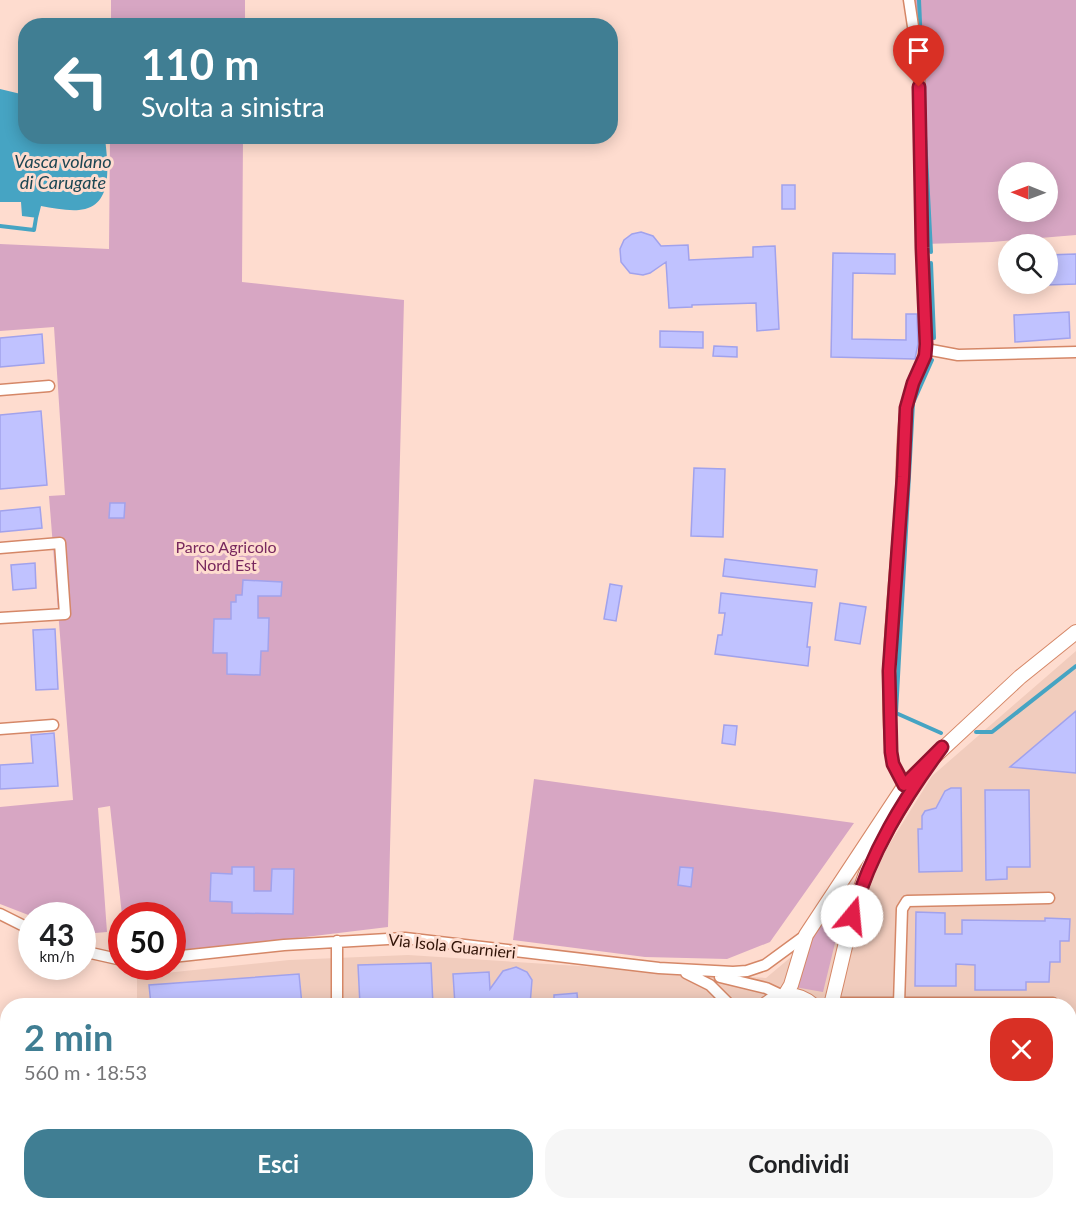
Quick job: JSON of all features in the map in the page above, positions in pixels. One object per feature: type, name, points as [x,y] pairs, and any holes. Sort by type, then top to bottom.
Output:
[{"type":"main road","points":[[784,995],[791,985],[807,934],[904,785],[942,747],[1020,677],[1076,632]]},
{"type":"main road","points":[[832,998],[850,925],[868,868],[909,793],[942,747]]},
{"type":"main road","points":[[776,998],[784,995],[801,998]]},
{"type":"street","points":[[904,785],[893,764],[891,752],[889,671],[906,408],[926,349],[919,66],[909,0]]},
{"type":"street","points":[[926,349],[958,356],[1076,352]]},
{"type":"street","points":[[0,390],[49,386]]},
{"type":"street","points":[[0,548],[60,543],[64,614],[0,618]]},
{"type":"street","points":[[0,729],[53,724]]},
{"type":"street","points":[[899,998],[902,909],[906,901],[1049,898]]},
{"type":"street","points":[[0,914],[18,923]]},
{"type":"street","name":"Via Isola Guarnieri","points":[[186,956],[337,941],[384,938],[424,939],[488,949],[659,968],[733,972],[755,969],[775,958],[807,934]]},
{"type":"street","points":[[337,941],[337,998]]},
{"type":"street","name":"Via Isola Guarnieri","points":[[659,968],[696,977],[724,998]]},
{"type":"street","name":"Via Isola Guarnieri","points":[[693,970],[766,988],[784,995]]},
{"type":"shaded area","points":[[1076,651],[1076,998],[137,998],[137,980],[186,980],[186,971],[289,960],[408,955],[766,978],[865,895],[887,848],[932,776]]},
{"type":"green space","points":[[111,0],[245,0],[245,18],[111,18]]},
{"type":"green space","points":[[913,0],[1076,0],[1076,235],[998,234],[998,242],[924,244]]},
{"type":"green space","name":"Parco Agricolo Nord Est","points":[[110,144],[243,144],[242,282],[404,300],[388,927],[186,951],[186,902],[121,902],[110,806],[98,808],[107,932],[96,933],[96,902],[18,902],[18,911],[0,904],[0,807],[73,800],[49,496],[65,495],[54,327],[0,331],[0,244],[109,249]]},
{"type":"green space","points":[[534,779],[854,823],[770,942],[727,959],[645,957],[513,940]]},
{"type":"green space","points":[[843,893],[848,896],[848,900],[823,992],[783,985],[838,895]]},
{"type":"water","name":"Vasca volano di Carugate","points":[[0,89],[18,93],[18,144],[106,144],[107,181],[99,201],[91,207],[65,210],[41,206],[38,218],[22,216],[21,202],[0,202]]},
{"type":"building","points":[[782,185],[795,185],[795,209],[782,209]]},
{"type":"building","points":[[641,232],[653,236],[661,246],[688,245],[689,260],[753,257],[753,247],[775,246],[779,329],[757,331],[756,303],[669,308],[666,262],[643,275],[630,273],[621,262],[620,249],[624,240],[632,234]]},
{"type":"building","points":[[833,253],[895,254],[895,274],[853,273],[852,339],[906,340],[906,314],[917,314],[918,344],[915,359],[831,357]]},
{"type":"building","points":[[1076,254],[1076,284],[1058,285],[1058,255]]},
{"type":"building","points":[[1069,312],[1070,338],[1015,342],[1014,315]]},
{"type":"building","points":[[660,331],[703,332],[703,348],[660,347]]},
{"type":"building","points":[[42,334],[44,363],[0,367],[0,338]]},
{"type":"building","points":[[714,346],[737,347],[737,357],[713,356]]},
{"type":"building","points":[[41,411],[47,485],[0,489],[0,415]]},
{"type":"building","points":[[694,468],[725,469],[723,537],[691,536]]},
{"type":"building","points":[[110,503],[125,503],[124,518],[109,518]]},
{"type":"building","points":[[40,507],[42,528],[0,532],[0,511]]},
{"type":"building","points":[[725,559],[817,570],[815,587],[723,576]]},
{"type":"building","points":[[35,563],[36,588],[13,590],[11,565]]},
{"type":"building","points":[[243,580],[282,582],[281,596],[258,596],[258,618],[269,618],[268,651],[261,651],[260,675],[227,674],[227,653],[213,653],[214,619],[231,619],[231,602],[236,602],[236,595],[242,595]]},
{"type":"building","points":[[610,584],[622,586],[616,621],[604,619]]},
{"type":"building","points":[[721,593],[812,603],[807,647],[810,647],[808,666],[715,654],[718,635],[722,635],[725,613],[719,613]]},
{"type":"building","points":[[840,603],[866,607],[860,644],[835,640]]},
{"type":"building","points":[[55,629],[58,689],[36,690],[33,630]]},
{"type":"building","points":[[1076,711],[1076,773],[1010,767]]},
{"type":"building","points":[[724,725],[737,726],[735,745],[722,743]]},
{"type":"building","points":[[54,733],[58,786],[0,789],[0,765],[33,763],[31,735]]},
{"type":"building","points":[[951,788],[961,788],[962,871],[919,872],[918,829],[922,829],[922,816],[925,811],[936,808],[945,791]]},
{"type":"building","points":[[985,790],[1029,790],[1030,867],[1007,867],[1007,879],[986,880]]},
{"type":"building","points":[[232,867],[254,867],[254,891],[271,891],[272,869],[294,869],[293,914],[232,913],[232,902],[210,901],[211,873],[232,874]]},
{"type":"building","points":[[680,867],[693,868],[691,887],[678,885]]},
{"type":"building","points":[[916,912],[945,913],[945,934],[962,934],[962,920],[1070,919],[1069,941],[1060,941],[1060,962],[1050,962],[1049,982],[1026,982],[1026,990],[975,990],[975,965],[956,964],[956,986],[915,986]]},
{"type":"building","points":[[431,963],[433,998],[360,998],[358,965]]},
{"type":"building","points":[[516,967],[527,972],[532,980],[531,998],[455,998],[453,974],[489,972],[490,989],[503,971]]},
{"type":"building","points":[[299,974],[301,998],[150,998],[149,985]]},
{"type":"building","points":[[577,993],[577,998],[554,998],[554,995]]},
{"type":"waterway","points":[[919,0],[921,44]]},
{"type":"waterway","points":[[925,136],[931,252]]},
{"type":"waterway","points":[[0,226],[34,230],[36,218]]},
{"type":"waterway","points":[[931,263],[934,338]]},
{"type":"waterway","points":[[932,360],[913,403],[896,713],[941,733]]},
{"type":"waterway","points":[[976,732],[992,732],[1076,666]]},
{"type":"route","points":[[852,916],[876,850],[917,780],[942,747],[904,785],[893,764],[891,752],[889,671],[906,408],[913,383],[925,356],[926,344],[919,87]]}]
